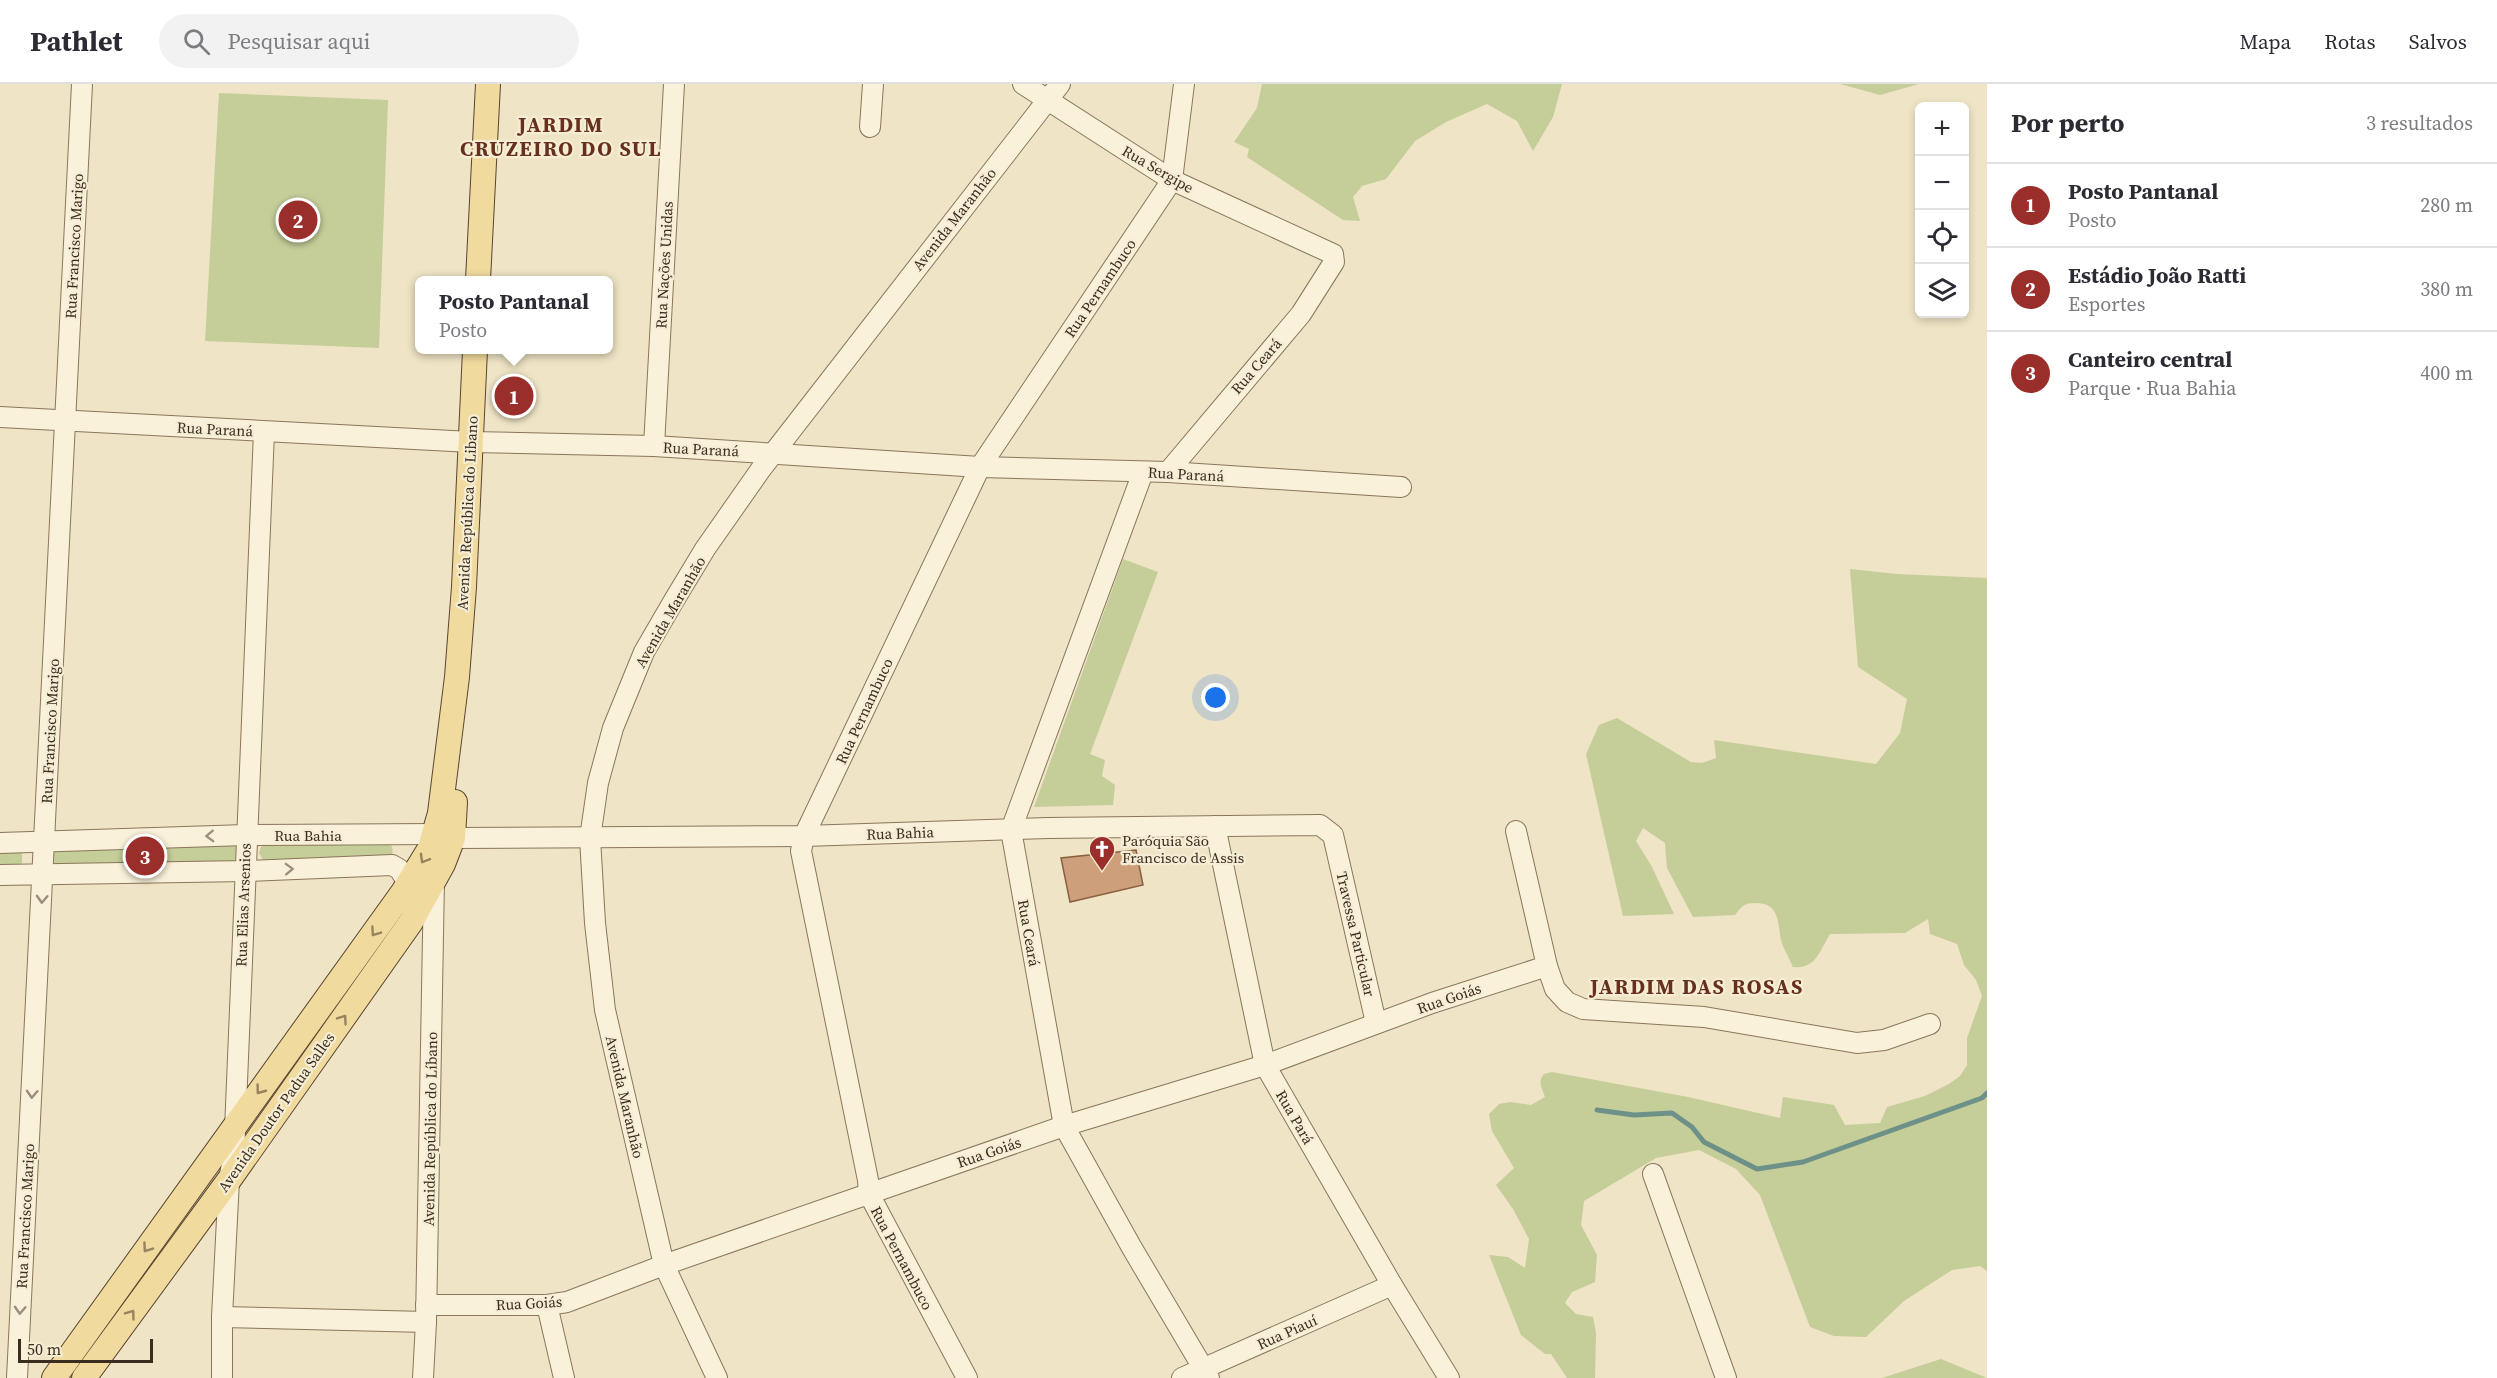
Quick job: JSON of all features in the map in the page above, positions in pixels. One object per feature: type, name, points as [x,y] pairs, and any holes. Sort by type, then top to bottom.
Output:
[{"type":"main road","points":[[478,276],[488,84]]},
{"type":"main road","name":"Avenida República do Libano","points":[[445,836],[457,677],[475,354]]},
{"type":"main road","name":"Avenida Doutor Padua Salles","points":[[84,1378],[229,1180],[411,922],[434,880],[445,836]]},
{"type":"main road","name":"Avenida Doutor Padua Salles","points":[[54,1378],[445,836]]},
{"type":"street","name":"Rua Francisco Marigo","points":[[17,1378],[82,84]]},
{"type":"street","name":"Rua Nações Unidas","points":[[654,446],[674,84]]},
{"type":"street","points":[[870,128],[873,84]]},
{"type":"street","name":"Rua Sergipe","points":[[1023,84],[1172,180],[1333,254]]},
{"type":"street","name":"Avenida Maranhão","points":[[717,1378],[664,1265],[605,1010],[594,923],[590,838],[598,783],[613,728],[644,652],[705,549],[772,453],[1060,84]]},
{"type":"street","name":"Rua Pernambuco","points":[[967,1378],[869,1194],[801,851],[804,836],[980,467],[1172,180],[1184,84]]},
{"type":"street","name":"Rua Ceará","points":[[1168,472],[1301,314],[1334,262],[1333,254]]},
{"type":"street","name":"Rua Paraná","points":[[0,417],[471,442],[654,446],[980,467],[1168,472],[1401,487]]},
{"type":"street","name":"Rua Elias Arsenios","points":[[222,1378],[222,1317],[229,1180],[234,1154],[264,432]]},
{"type":"street","points":[[1011,830],[1143,472]]},
{"type":"street","name":"Rua Bahia","points":[[0,843],[246,835],[590,838],[804,836],[1320,825],[1333,835],[1335,844]]},
{"type":"street","name":"Rua Pará","points":[[1215,826],[1265,1065],[1392,1285],[1449,1378]]},
{"type":"street","name":"Rua Ceará","points":[[1011,830],[1064,1126],[1206,1374]]},
{"type":"street","points":[[1516,831],[1547,966],[1555,989],[1567,1002],[1582,1009],[1704,1017],[1857,1043],[1884,1040],[1930,1024]]},
{"type":"street","points":[[392,865],[399,859],[401,848],[401,843],[393,835]]},
{"type":"street","name":"Travessa Particular","points":[[1335,844],[1376,1023]]},
{"type":"street","points":[[0,875],[246,871],[392,865],[399,868],[409,884]]},
{"type":"street","name":"Avenida República do Líbano","points":[[423,1378],[434,880]]},
{"type":"street","name":"Rua Goiás","points":[[222,1317],[426,1313],[567,1302],[664,1265],[1064,1126],[1265,1065],[1376,1023],[1547,966]]},
{"type":"street","points":[[1653,1174],[1726,1378]]},
{"type":"street","name":"Rua Piauí","points":[[1182,1378],[1206,1374],[1392,1285]]},
{"type":"street","points":[[547,1305],[564,1378]]},
{"type":"green space","points":[[1262,84],[1562,84],[1553,117],[1533,151],[1517,121],[1487,104],[1446,122],[1415,141],[1386,179],[1362,186],[1353,197],[1360,221],[1343,220],[1247,157],[1249,149],[1234,142],[1257,108]]},
{"type":"green space","points":[[1840,84],[1919,84],[1880,95]]},
{"type":"green space","points":[[219,93],[388,100],[379,348],[205,341]]},
{"type":"green space","points":[[1123,559],[1158,572],[1090,754],[1105,760],[1102,776],[1115,785],[1113,805],[1034,807]]},
{"type":"green space","points":[[1850,569],[1897,574],[1987,578],[1987,1271],[1980,1266],[1952,1270],[1904,1301],[1866,1337],[1834,1336],[1810,1327],[1760,1195],[1736,1169],[1699,1150],[1656,1158],[1584,1201],[1581,1225],[1597,1255],[1595,1282],[1572,1292],[1565,1303],[1576,1314],[1593,1317],[1596,1333],[1595,1378],[1567,1378],[1551,1354],[1545,1354],[1521,1335],[1489,1255],[1508,1257],[1525,1268],[1529,1239],[1513,1209],[1496,1185],[1514,1168],[1492,1131],[1489,1114],[1499,1104],[1510,1102],[1531,1105],[1545,1097],[1541,1080],[1544,1074],[1552,1072],[1688,1097],[1780,1118],[1783,1097],[1834,1105],[1845,1125],[1880,1123],[1887,1107],[1925,1096],[1949,1084],[1960,1076],[1967,1065],[1967,1038],[1982,996],[1976,980],[1964,965],[1957,944],[1930,934],[1928,919],[1905,933],[1830,934],[1820,953],[1812,962],[1801,967],[1793,967],[1782,943],[1775,912],[1767,905],[1751,903],[1743,906],[1735,915],[1693,917],[1667,868],[1665,843],[1643,828],[1636,841],[1652,867],[1674,914],[1623,916],[1586,754],[1599,725],[1617,718],[1691,762],[1702,763],[1716,758],[1714,740],[1876,764],[1900,733],[1907,699],[1858,667]]},
{"type":"green space","points":[[267,842],[389,842],[393,852],[392,856],[265,864],[259,853],[261,847]]},
{"type":"green space","points":[[234,843],[237,849],[237,865],[53,866],[51,855],[54,848]]},
{"type":"green space","points":[[0,848],[22,852],[22,863],[16,868],[0,868]]},
{"type":"green space","points":[[1941,1359],[1987,1378],[1882,1378]]},
{"type":"building","name":"Paróquia São Francisco de Assis","points":[[1136,850],[1143,885],[1070,902],[1061,858]]},
{"type":"waterway","points":[[1597,1110],[1634,1115],[1672,1113],[1692,1127],[1704,1142],[1757,1169],[1803,1162],[1982,1098],[1987,1093]]},
{"type":"place","name":"Estádio João Ratti","points":[[298,220]]},
{"type":"place","name":"Posto Pantanal","points":[[514,396]]},
{"type":"place","name":"Canteiro central","points":[[145,856]]},
{"type":"place","name":"Paróquia São Francisco de Assis","points":[[1102,872]]},
{"type":"district","name":"JARDIM CRUZEIRO DO SUL","points":[[561,136]]},
{"type":"district","name":"JARDIM DAS ROSAS","points":[[1697,986]]}]
